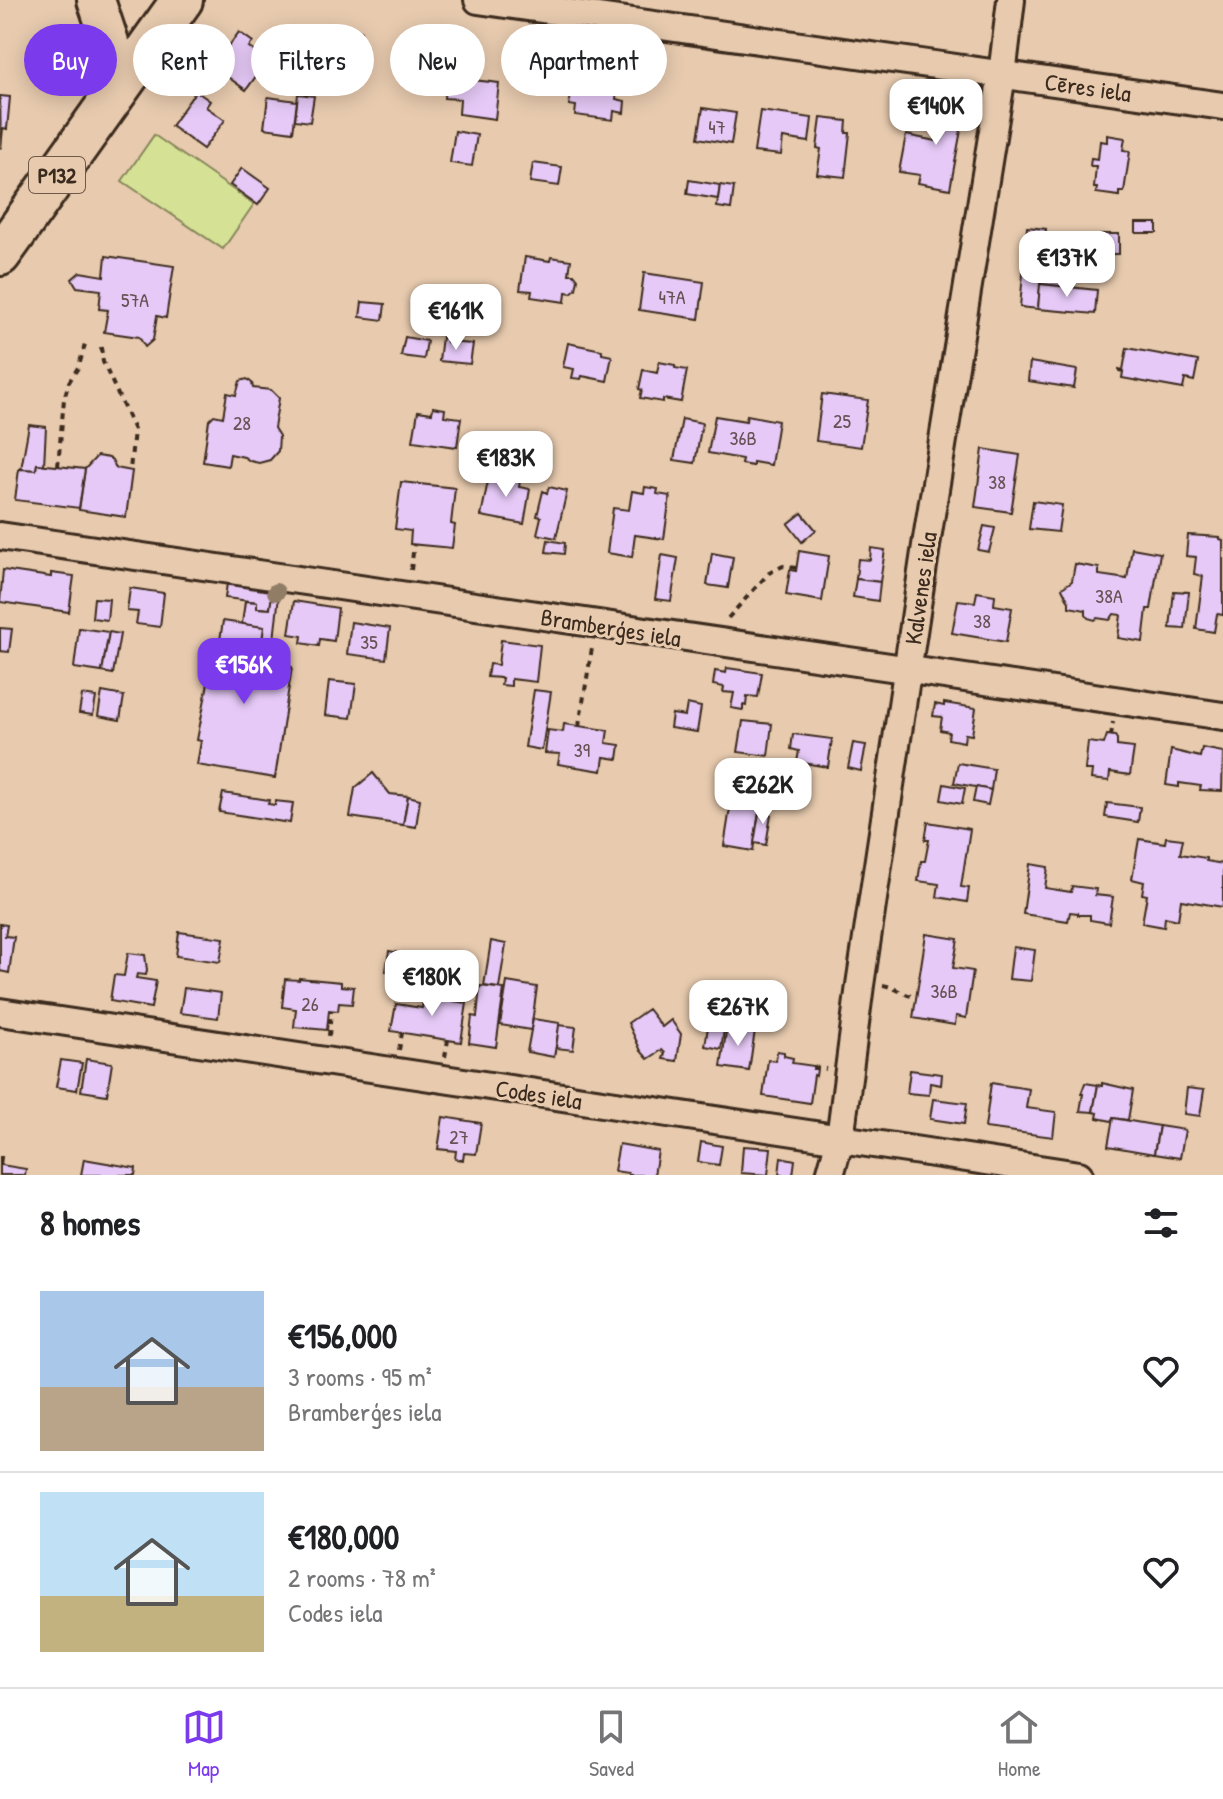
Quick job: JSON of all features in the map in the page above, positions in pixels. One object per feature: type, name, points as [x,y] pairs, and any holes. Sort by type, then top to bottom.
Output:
[{"type":"main road","name":"P132","points":[[117,92],[182,0]]},
{"type":"main road","name":"P132","points":[[0,255],[114,96]]},
{"type":"street","points":[[96,0],[104,24]]},
{"type":"street","name":"Cēres iela","points":[[478,0],[1223,106]]},
{"type":"street","name":"Kalvenes iela","points":[[830,1175],[840,1139],[861,982],[1002,75],[1011,0]]},
{"type":"street","name":"Bramberģes iela","points":[[0,536],[1223,716]]},
{"type":"street","name":"Codes iela","points":[[0,1012],[1079,1175]]},
{"type":"path","points":[[58,466],[64,399],[85,344]]},
{"type":"path","points":[[101,347],[103,362],[134,430],[130,470]]},
{"type":"path","points":[[726,620],[769,573],[783,566],[796,568]]},
{"type":"path","points":[[579,726],[593,644],[599,645],[603,626]]},
{"type":"path","points":[[861,982],[891,986],[905,995],[916,997]]},
{"type":"green space","points":[[154,135],[254,204],[223,249],[122,181]]},
{"type":"building","points":[[239,32],[251,41],[251,83],[246,90],[235,82],[235,38]]},
{"type":"building","points":[[485,81],[499,83],[495,119],[459,114],[460,99],[444,98],[485,96]]},
{"type":"building","points":[[0,96],[10,97],[7,129],[3,128],[1,149]]},
{"type":"building","points":[[192,96],[203,96],[210,101],[206,107],[225,120],[203,149],[171,126]]},
{"type":"building","points":[[298,96],[314,96],[310,122],[295,120]]},
{"type":"building","points":[[571,96],[616,96],[616,99],[625,101],[624,113],[614,111],[613,120],[575,115],[576,106],[569,105]]},
{"type":"building","points":[[268,97],[297,101],[293,132],[264,128]]},
{"type":"building","points":[[943,99],[966,103],[950,189],[918,183],[920,175],[899,172],[906,135],[936,141],[939,124],[927,122],[930,105],[942,107]]},
{"type":"building","points":[[703,108],[736,113],[731,144],[698,138]]},
{"type":"building","points":[[760,111],[812,118],[809,142],[783,138],[781,155],[754,152]]},
{"type":"building","points":[[821,118],[847,121],[846,133],[850,133],[845,177],[817,174]]},
{"type":"building","points":[[455,131],[477,135],[472,166],[450,163]]},
{"type":"building","points":[[1107,135],[1125,138],[1123,150],[1130,151],[1124,192],[1119,192],[1119,196],[1096,193],[1097,188],[1094,188],[1096,166],[1090,166],[1091,158],[1098,159],[1100,141],[1107,142]]},
{"type":"building","points":[[533,163],[562,167],[559,186],[530,182]]},
{"type":"building","points":[[242,168],[270,188],[258,205],[230,185]]},
{"type":"building","points":[[689,180],[720,185],[718,199],[687,194]]},
{"type":"building","points":[[720,185],[734,187],[731,209],[717,207]]},
{"type":"building","points":[[1136,223],[1157,223],[1157,233],[1136,233]]},
{"type":"building","points":[[1027,227],[1046,229],[1042,264],[1024,262]]},
{"type":"building","points":[[1101,234],[1119,234],[1119,254],[1100,254]]},
{"type":"building","points":[[106,256],[174,266],[166,318],[157,316],[153,340],[145,347],[139,337],[104,332],[108,310],[99,309],[101,290],[77,287],[72,279],[80,272],[104,276]]},
{"type":"building","points":[[525,257],[571,260],[569,274],[574,274],[578,279],[576,289],[566,292],[565,302],[531,297],[532,291],[520,290]]},
{"type":"building","points":[[1043,260],[1071,262],[1069,287],[1040,284]]},
{"type":"building","points":[[1024,262],[1042,264],[1038,309],[1020,307]]},
{"type":"building","points":[[644,273],[704,282],[699,319],[639,310]]},
{"type":"building","points":[[1040,284],[1097,290],[1095,314],[1038,309]]},
{"type":"building","points":[[362,302],[385,304],[383,320],[360,317]]},
{"type":"building","points":[[405,337],[427,341],[424,359],[401,356]]},
{"type":"building","points":[[442,337],[447,338],[447,342],[473,344],[470,364],[439,361]]},
{"type":"building","points":[[568,343],[602,350],[602,354],[612,356],[607,381],[582,376],[581,379],[572,378],[574,369],[563,367]]},
{"type":"building","points":[[1127,348],[1198,361],[1194,381],[1185,379],[1183,389],[1122,378],[1123,372],[1119,369],[1123,370]]},
{"type":"building","points":[[659,362],[687,370],[681,402],[640,398],[643,370],[657,373]]},
{"type":"building","points":[[1030,362],[1077,370],[1074,388],[1028,381]]},
{"type":"building","points":[[247,379],[253,388],[271,390],[279,398],[274,428],[279,436],[278,451],[270,460],[259,463],[230,454],[228,466],[203,462],[209,420],[214,415],[223,417],[227,393],[236,395],[240,381]]},
{"type":"building","points":[[822,394],[868,400],[861,447],[816,441]]},
{"type":"building","points":[[433,407],[445,409],[444,416],[461,418],[457,447],[413,441],[418,411],[432,413]]},
{"type":"building","points":[[747,415],[778,421],[771,465],[741,464],[742,459],[708,453],[715,416],[746,421]]},
{"type":"building","points":[[682,419],[702,423],[695,463],[674,460]]},
{"type":"building","points":[[29,425],[46,427],[44,465],[37,464],[36,470],[21,469]]},
{"type":"building","points":[[983,449],[1020,455],[1011,512],[975,507]]},
{"type":"building","points":[[97,456],[109,458],[116,468],[132,471],[126,517],[79,510],[85,469]]},
{"type":"building","points":[[37,464],[85,469],[79,508],[15,500],[19,469],[36,470]]},
{"type":"building","points":[[502,470],[521,474],[519,487],[530,489],[524,524],[481,516],[488,481],[499,483]]},
{"type":"building","points":[[401,482],[455,488],[452,548],[410,544],[411,531],[395,529]]},
{"type":"building","points":[[549,487],[567,491],[556,538],[537,534],[541,517],[537,516],[543,491],[547,493]]},
{"type":"building","points":[[645,487],[658,489],[657,494],[670,496],[664,539],[635,535],[632,557],[607,553],[613,508],[629,510],[632,491],[644,493]]},
{"type":"building","points":[[1033,501],[1062,505],[1058,532],[1029,529]]},
{"type":"building","points":[[802,513],[816,530],[802,542],[788,524]]},
{"type":"building","points":[[984,526],[995,528],[989,552],[978,550]]},
{"type":"building","points":[[1188,535],[1220,537],[1223,540],[1223,615],[1217,614],[1214,632],[1196,629],[1203,576],[1194,574],[1196,557],[1186,556]]},
{"type":"building","points":[[548,540],[565,543],[564,554],[546,552]]},
{"type":"building","points":[[871,548],[885,550],[880,582],[856,579],[858,559],[870,560]]},
{"type":"building","points":[[1132,548],[1160,553],[1143,642],[1118,638],[1121,615],[1114,614],[1110,620],[1095,620],[1088,618],[1086,610],[1069,607],[1062,588],[1072,581],[1075,564],[1099,568],[1099,575],[1127,579]]},
{"type":"building","points":[[799,551],[829,556],[822,601],[786,595],[790,570],[796,571]]},
{"type":"building","points":[[712,553],[733,557],[728,588],[707,585]]},
{"type":"building","points":[[662,555],[678,558],[671,601],[655,599]]},
{"type":"building","points":[[3,570],[51,577],[51,573],[74,576],[69,612],[0,602]]},
{"type":"building","points":[[856,579],[880,582],[878,601],[853,597]]},
{"type":"building","points":[[227,583],[273,590],[270,609],[257,608],[257,602],[225,598]]},
{"type":"building","points":[[130,588],[164,593],[160,627],[136,624],[138,612],[127,611]]},
{"type":"building","points":[[1174,591],[1189,592],[1185,629],[1170,628]]},
{"type":"building","points":[[977,592],[995,595],[994,605],[1012,608],[1006,642],[952,633],[958,600],[975,602]]},
{"type":"building","points":[[272,594],[279,595],[274,640],[262,639],[264,627],[242,624],[245,601],[257,602],[257,608],[270,609]]},
{"type":"building","points":[[94,598],[109,599],[107,620],[92,618]]},
{"type":"building","points":[[294,601],[338,608],[334,641],[320,639],[319,646],[301,643],[302,636],[289,634]]},
{"type":"building","points":[[223,621],[264,627],[259,661],[292,667],[275,778],[197,765],[201,741],[197,740],[208,683],[213,684]]},
{"type":"building","points":[[351,622],[390,628],[386,659],[347,654]]},
{"type":"building","points":[[0,628],[12,629],[9,652],[0,651]]},
{"type":"building","points":[[79,628],[109,632],[102,672],[74,668]]},
{"type":"building","points":[[109,632],[120,634],[113,674],[102,672]]},
{"type":"building","points":[[501,640],[540,645],[536,682],[511,679],[511,686],[501,685],[502,678],[487,677],[489,664],[498,665]]},
{"type":"building","points":[[727,668],[762,673],[758,697],[747,696],[743,710],[731,708],[734,693],[723,692],[724,687],[713,685],[715,671],[726,673]]},
{"type":"building","points":[[329,681],[356,684],[351,718],[325,715]]},
{"type":"building","points":[[534,690],[551,692],[542,750],[525,747]]},
{"type":"building","points":[[102,692],[124,696],[120,720],[98,716]]},
{"type":"building","points":[[82,695],[96,697],[93,715],[79,713]]},
{"type":"building","points":[[944,703],[976,708],[972,735],[965,734],[964,742],[948,739],[949,732],[940,730],[942,717],[933,716],[935,704],[944,706]]},
{"type":"building","points":[[687,704],[701,707],[697,732],[670,728],[672,714],[685,716]]},
{"type":"building","points":[[743,721],[772,724],[768,756],[738,752]]},
{"type":"building","points":[[564,724],[608,730],[606,743],[620,745],[618,759],[604,757],[602,771],[558,764],[560,754],[545,753],[548,730],[563,732]]},
{"type":"building","points":[[793,734],[832,739],[828,767],[797,762],[799,751],[791,749]]},
{"type":"building","points":[[1107,735],[1115,736],[1117,746],[1134,748],[1130,775],[1110,772],[1109,781],[1091,779],[1092,770],[1085,770],[1088,742],[1104,744]]},
{"type":"building","points":[[853,743],[866,745],[861,771],[848,768]]},
{"type":"building","points":[[1202,748],[1223,752],[1222,791],[1200,790],[1201,786],[1179,783],[1179,787],[1166,785],[1171,750],[1200,757]]},
{"type":"building","points":[[958,763],[994,769],[991,790],[954,783]]},
{"type":"building","points":[[737,764],[766,768],[753,851],[724,846]]},
{"type":"building","points":[[765,770],[777,772],[772,808],[760,807]]},
{"type":"building","points":[[373,773],[390,794],[408,796],[403,825],[350,817],[355,788]]},
{"type":"building","points":[[944,784],[965,788],[962,804],[941,800]]},
{"type":"building","points":[[976,787],[991,790],[988,805],[973,802]]},
{"type":"building","points":[[223,793],[269,800],[268,804],[275,805],[275,801],[293,803],[290,823],[219,812]]},
{"type":"building","points":[[408,796],[420,799],[416,827],[403,825]]},
{"type":"building","points":[[1107,803],[1140,807],[1138,822],[1105,817]]},
{"type":"building","points":[[760,807],[772,808],[766,845],[754,843]]},
{"type":"building","points":[[928,822],[970,829],[961,887],[969,888],[967,902],[937,897],[939,884],[918,881],[929,840],[925,840]]},
{"type":"building","points":[[1166,837],[1183,839],[1180,854],[1223,864],[1223,907],[1181,900],[1178,920],[1165,917],[1164,927],[1142,923],[1147,895],[1142,894],[1144,882],[1132,879],[1139,839],[1165,843]]},
{"type":"building","points":[[1030,864],[1048,867],[1045,888],[1071,892],[1072,886],[1096,889],[1095,895],[1113,897],[1109,923],[1090,920],[1090,915],[1070,912],[1068,921],[1023,914]]},
{"type":"building","points":[[0,924],[7,925],[5,936],[14,937],[9,973],[0,971]]},
{"type":"building","points":[[179,932],[224,938],[220,962],[176,956]]},
{"type":"building","points":[[926,934],[958,939],[953,968],[973,971],[966,1018],[956,1016],[955,1025],[913,1018]]},
{"type":"building","points":[[491,941],[506,944],[499,988],[484,986]]},
{"type":"building","points":[[1013,947],[1035,950],[1031,981],[1009,979]]},
{"type":"building","points":[[389,951],[400,953],[397,972],[386,971]]},
{"type":"building","points":[[128,953],[145,955],[146,975],[137,974],[136,978],[156,981],[151,1008],[110,1001],[114,975],[124,976]]},
{"type":"building","points":[[285,979],[341,982],[341,986],[354,987],[352,1004],[339,1003],[338,1011],[329,1010],[327,1030],[294,1027],[296,1009],[282,1007]]},
{"type":"building","points":[[507,982],[537,987],[531,1030],[500,1025]]},
{"type":"building","points":[[480,986],[504,989],[496,1047],[469,1043],[472,1016],[477,1017]]},
{"type":"building","points":[[184,988],[221,993],[218,1018],[180,1013]]},
{"type":"building","points":[[434,988],[448,990],[446,1000],[467,1003],[461,1042],[391,1031],[396,1004],[422,1008],[424,996],[433,998]]},
{"type":"building","points":[[648,1009],[662,1027],[671,1020],[681,1034],[677,1061],[663,1059],[665,1053],[662,1050],[648,1059],[641,1051],[628,1023]]},
{"type":"building","points":[[710,1014],[726,1017],[721,1049],[705,1046]]},
{"type":"building","points":[[533,1019],[560,1023],[554,1057],[527,1052]]},
{"type":"building","points":[[559,1025],[576,1027],[573,1050],[556,1048]]},
{"type":"building","points":[[727,1025],[755,1030],[749,1071],[721,1067]]},
{"type":"building","points":[[777,1051],[793,1058],[792,1063],[817,1069],[810,1103],[763,1096],[768,1060],[776,1061]]},
{"type":"building","points":[[86,1059],[112,1063],[107,1095],[81,1091]]},
{"type":"building","points":[[61,1060],[82,1063],[77,1090],[56,1087]]},
{"type":"building","points":[[910,1070],[942,1074],[941,1085],[930,1083],[929,1095],[907,1093]]},
{"type":"building","points":[[991,1083],[1029,1089],[1026,1108],[1056,1112],[1053,1137],[985,1128]]},
{"type":"building","points":[[1085,1083],[1098,1085],[1093,1112],[1080,1111]]},
{"type":"building","points":[[1102,1083],[1133,1090],[1128,1120],[1097,1118],[1098,1113],[1093,1112],[1098,1085],[1102,1086]]},
{"type":"building","points":[[1187,1088],[1204,1090],[1200,1116],[1184,1114]]},
{"type":"building","points":[[933,1099],[967,1103],[964,1124],[930,1119]]},
{"type":"building","points":[[443,1117],[481,1123],[476,1154],[464,1153],[463,1160],[455,1159],[456,1151],[438,1149]]},
{"type":"building","points":[[1113,1118],[1159,1126],[1154,1154],[1108,1146]]},
{"type":"building","points":[[1159,1126],[1185,1130],[1180,1158],[1154,1154]]},
{"type":"building","points":[[701,1142],[722,1146],[719,1165],[698,1162]]},
{"type":"building","points":[[619,1144],[658,1151],[654,1175],[628,1175],[614,1171]]},
{"type":"building","points":[[743,1146],[771,1148],[768,1175],[741,1173]]},
{"type":"building","points":[[0,1157],[1,1165],[26,1169],[25,1175],[0,1175]]},
{"type":"building","points":[[781,1157],[795,1160],[793,1175],[779,1175]]},
{"type":"building","points":[[84,1159],[136,1168],[135,1175],[81,1175]]}]
